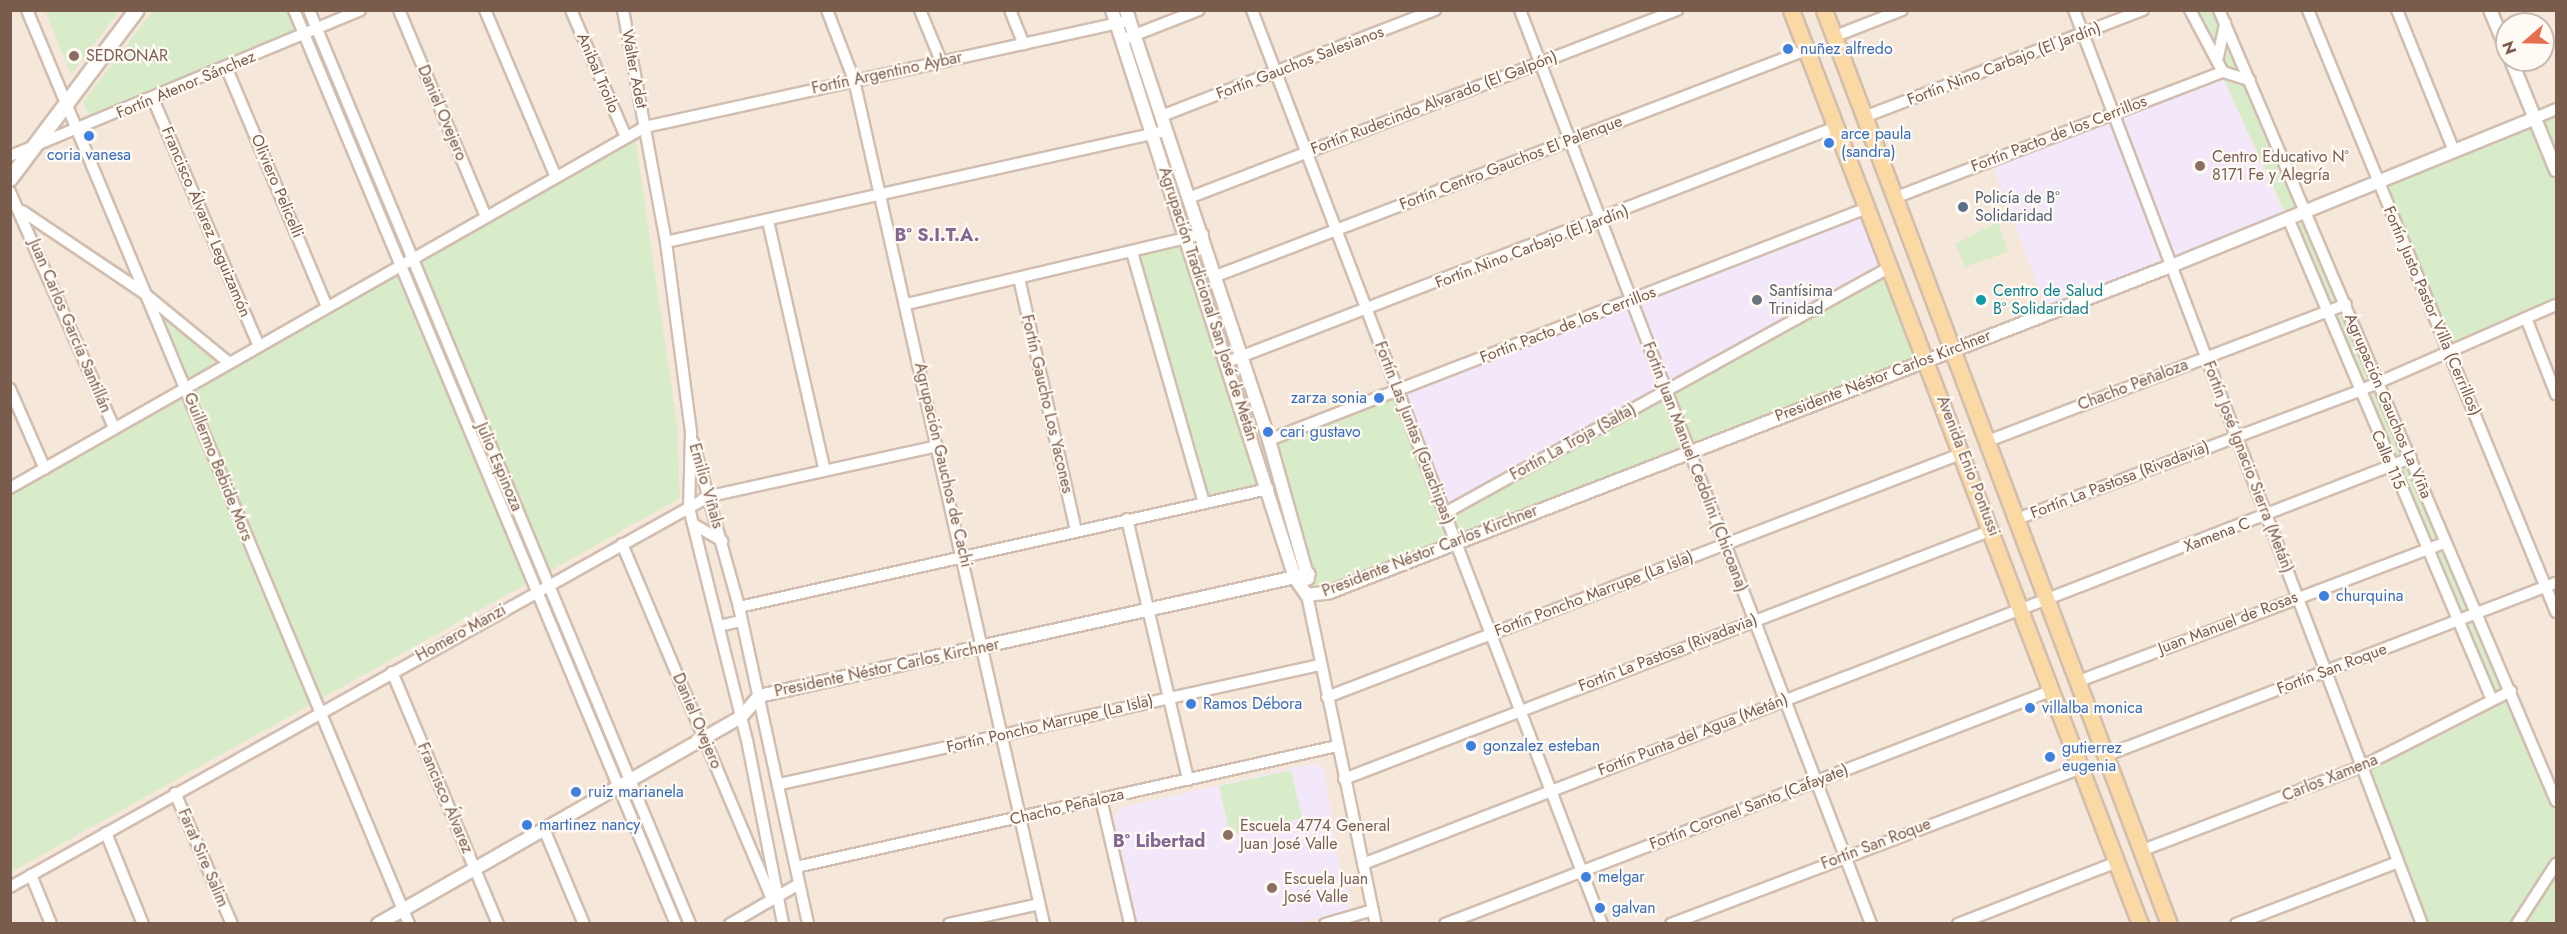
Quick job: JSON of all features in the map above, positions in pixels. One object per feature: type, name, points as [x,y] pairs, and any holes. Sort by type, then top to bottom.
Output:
[{"type":"main road","points":[[10,179],[137,10]]},
{"type":"main road","name":"Avenida Enio Pontussi","points":[[1791,10],[2023,610],[2140,924]]},
{"type":"main road","name":"Avenida Enio Pontussi","points":[[1824,10],[2143,850],[2169,924]]},
{"type":"street","name":"Guillermo Bebide Mors","points":[[27,10],[144,293],[186,387],[318,713],[409,924]]},
{"type":"street","name":"Julio Espinoza","points":[[294,10],[534,591],[676,924]]},
{"type":"street","name":"Julio Espinoza","points":[[309,10],[690,924]]},
{"type":"street","name":"Fortín Atenor Sánchez","points":[[10,156],[227,69],[360,10]]},
{"type":"street","name":"Daniel Ovejero","points":[[399,10],[484,215]]},
{"type":"street","points":[[485,10],[555,175]]},
{"type":"street","name":"Anibal Troilo","points":[[571,10],[625,135]]},
{"type":"street","name":"Walter Adet","points":[[622,10],[666,242],[691,433]]},
{"type":"street","name":"Agrupación Gauchos de Cachi","points":[[827,10],[854,81],[907,304],[1044,924]]},
{"type":"street","points":[[920,10],[941,61]]},
{"type":"street","points":[[1010,10],[1024,44]]},
{"type":"street","name":"Agrupación Tradicional San José de Metán","points":[[1112,10],[1125,18],[1154,134],[1295,578],[1307,596]]},
{"type":"street","points":[[1130,37],[1199,10]]},
{"type":"street","name":"Fortín Las Juntas (Guachipas)","points":[[1252,10],[1602,924]]},
{"type":"street","name":"Fortín Gauchos Salesianos","points":[[1164,115],[1435,10]]},
{"type":"street","name":"Fortín Juan Manuel Cedolini (Chicoana)","points":[[1520,10],[1814,781],[1871,924]]},
{"type":"street","name":"Fortín Rudecindo Alvarado (El Galpón)","points":[[1191,197],[1677,10]]},
{"type":"street","points":[[1833,37],[1902,10]]},
{"type":"street","name":"Fortín José Ignacio Sierra (Metán)","points":[[2074,10],[2422,924]]},
{"type":"street","name":"Fortín Nino Carbajo (El Jardín)","points":[[1864,117],[2083,35],[2143,10]]},
{"type":"street","points":[[2190,10],[2218,57],[2223,72],[2250,80]]},
{"type":"street","name":"Agrupación Gauchos La Viña","points":[[2219,10],[2380,382],[2556,801]]},
{"type":"street","name":"Fortín Justo Pastor Villa (Cerrillos)","points":[[2308,10],[2378,182],[2551,585],[2556,612]]},
{"type":"street","points":[[2397,10],[2454,151]]},
{"type":"street","name":"Fortín Argentino Aybar","points":[[10,488],[326,304],[625,135],[645,127],[1024,44],[1125,18]]},
{"type":"street","points":[[2218,57],[2225,23]]},
{"type":"street","name":"Agrupación Tradicional San José de Metán","points":[[1130,37],[1164,115],[1269,440],[1309,574],[1307,596],[1320,665],[1376,924]]},
{"type":"street","name":"Fortín Centro Gauchos El Palenque","points":[[1216,276],[1806,50]]},
{"type":"street","name":"Oliviero Pelicelli","points":[[227,69],[326,304]]},
{"type":"street","name":"Fortín Pacto de los Cerrillos","points":[[1894,198],[2223,72]]},
{"type":"street","points":[[2516,72],[2556,170]]},
{"type":"street","name":"Francisco Álvarez Leguizamón","points":[[153,99],[258,344]]},
{"type":"street","name":"Presidente Néstor Carlos Kirchner","points":[[1307,596],[1330,592],[2171,266],[2556,109]]},
{"type":"street","name":"Fortín Nino Carbajo (El Jardín)","points":[[1227,362],[1601,221],[1836,128]]},
{"type":"street","points":[[666,242],[1169,130]]},
{"type":"street","name":"Juan Carlos García Santillán","points":[[10,192],[21,211],[114,428]]},
{"type":"street","name":"Fortín Pacto de los Cerrillos","points":[[1269,440],[1867,208]]},
{"type":"street","points":[[21,211],[144,293],[228,362]]},
{"type":"street","name":"Calle 115","points":[[2288,218],[2359,391],[2492,700]]},
{"type":"street","points":[[768,220],[824,468]]},
{"type":"street","points":[[907,304],[1203,234]]},
{"type":"street","points":[[1132,252],[1204,502]]},
{"type":"street","name":"Fortín La Troja (Salta)","points":[[1445,513],[1890,267]]},
{"type":"street","name":"Fortín Gaucho Los Yacones","points":[[1019,278],[1076,530]]},
{"type":"street","name":"Chacho Peñaloza","points":[[1988,441],[2346,304]]},
{"type":"street","name":"Fortín La Pastosa (Rivadavia)","points":[[2017,519],[2359,391],[2556,305]]},
{"type":"street","points":[[2526,318],[2556,394]]},
{"type":"street","points":[[10,389],[45,468]]},
{"type":"street","name":"Emilio Viñals","points":[[691,433],[739,607],[780,783],[808,924]]},
{"type":"street","name":"Emilio Viñals","points":[[691,433],[689,508],[741,717],[774,898],[783,924]]},
{"type":"street","name":"Homero Manzi","points":[[10,887],[548,583],[710,496],[824,468],[937,446]]},
{"type":"street","name":"Fortín Poncho Marrupe (La Isla)","points":[[1327,697],[1963,453]]},
{"type":"street","name":"Xamena C","points":[[2023,610],[2392,468],[2411,458]]},
{"type":"street","points":[[739,607],[1268,489]]},
{"type":"street","points":[[1128,519],[1147,611],[1188,780]]},
{"type":"street","points":[[693,524],[722,541]]},
{"type":"street","name":"Fortín La Pastosa (Rivadavia)","points":[[1344,779],[1992,530]]},
{"type":"street","name":"Juan Manuel de Rosas","points":[[2079,681],[2298,596],[2446,542]]},
{"type":"street","name":"Daniel Ovejero","points":[[622,544],[774,898]]},
{"type":"street","name":"Presidente Néstor Carlos Kirchner","points":[[378,924],[741,717],[759,696],[1309,574]]},
{"type":"street","name":"Fortín San Roque","points":[[2107,755],[2551,585]]},
{"type":"street","name":"Fortín Punta del Agua (Metán)","points":[[1363,864],[1550,790],[2023,610]]},
{"type":"street","points":[[719,627],[741,621]]},
{"type":"street","name":"Fortín Poncho Marrupe (La Isla)","points":[[780,783],[1320,665]]},
{"type":"street","name":"Francisco Álvarez","points":[[392,672],[498,924]]},
{"type":"street","name":"Fortín Coronel Santo (Cafayate)","points":[[1445,924],[2053,690]]},
{"type":"street","name":"Carlos Xamena","points":[[2143,850],[2363,766],[2511,691]]},
{"type":"street","name":"Chacho Peñaloza","points":[[796,867],[1337,746]]},
{"type":"street","name":"Fortín San Roque","points":[[1671,924],[1843,856],[2081,768]]},
{"type":"street","name":"Farat Sire Salim","points":[[175,793],[232,924]]},
{"type":"street","points":[[1101,799],[1130,924]]},
{"type":"street","points":[[544,829],[584,924]]},
{"type":"street","points":[[106,833],[143,924]]},
{"type":"street","points":[[1958,924],[2117,862]]},
{"type":"street","points":[[2236,924],[2398,862]]},
{"type":"street","points":[[2517,924],[2556,864]]},
{"type":"street","points":[[31,875],[51,924]]},
{"type":"street","points":[[730,924],[799,884]]},
{"type":"street","points":[[949,924],[1039,904]]},
{"type":"street","points":[[1325,924],[1373,910]]},
{"type":"shaded area","points":[[10,11],[2556,11],[2556,923],[11,923]]},
{"type":"shaded area","name":"Centro Educativo N° 8171 Fe y Alegría","points":[[2223,78],[2285,216],[2173,260],[2117,116]]},
{"type":"shaded area","points":[[2110,117],[2166,263],[2047,310],[1992,163]]},
{"type":"shaded area","points":[[1866,209],[1889,267],[1445,513],[1396,389]]},
{"type":"shaded area","name":"Escuela 4774 General Juan José Valle","points":[[1314,763],[1324,769],[1339,863],[1352,900],[1348,910],[1297,923],[1138,923],[1114,817],[1120,808]]},
{"type":"green space","name":"SEDRONAR","points":[[45,11],[119,11],[71,74]]},
{"type":"green space","points":[[153,11],[287,11],[295,29],[90,118],[83,102]]},
{"type":"green space","points":[[2192,11],[2218,11],[2302,209],[2287,216]]},
{"type":"green space","points":[[2556,109],[2556,170],[2535,118]]},
{"type":"green space","points":[[2534,120],[2556,175],[2556,303],[2451,347],[2381,182]]},
{"type":"green space","points":[[635,136],[677,425],[680,498],[11,872],[10,493]]},
{"type":"green space","points":[[2305,212],[2556,802],[2556,923],[2424,924],[2366,767],[2492,703],[2289,219]]},
{"type":"green space","points":[[1998,222],[2008,252],[1965,267],[1955,244]]},
{"type":"green space","points":[[1187,238],[1268,489],[1204,503],[1132,252]]},
{"type":"green space","points":[[1888,270],[1923,357],[1691,447],[1670,391]]},
{"type":"green space","points":[[151,302],[224,361],[187,383]]},
{"type":"green space","points":[[1396,389],[1457,542],[1330,592],[1312,591],[1269,440]]},
{"type":"green space","points":[[1663,395],[1685,450],[1459,537],[1449,514]]},
{"type":"green space","points":[[1291,770],[1302,818],[1230,835],[1219,786]]},
{"type":"place","name":"nuñez alfredo","points":[[1788,49]]},
{"type":"place","name":"SEDRONAR","points":[[74,56]]},
{"type":"place","name":"coria vanesa","points":[[89,136]]},
{"type":"place","name":"arce paula (sandra)","points":[[1829,143]]},
{"type":"place","name":"Centro Educativo N° 8171 Fe y Alegría","points":[[2200,166]]},
{"type":"place","name":"Policía de B° Solidaridad","points":[[1963,207]]},
{"type":"place","name":"Santísima Trinidad","points":[[1757,300]]},
{"type":"place","name":"Centro de Salud B° Solidaridad","points":[[1981,300]]},
{"type":"place","name":"zarza sonia","points":[[1379,398]]},
{"type":"place","name":"cari gustavo","points":[[1268,432]]},
{"type":"place","name":"churquina","points":[[2324,596]]},
{"type":"place","name":"Ramos Débora","points":[[1191,704]]},
{"type":"place","name":"villalba monica","points":[[2030,708]]},
{"type":"place","name":"gonzalez esteban","points":[[1471,746]]},
{"type":"place","name":"gutierrez eugenia","points":[[2050,757]]},
{"type":"place","name":"ruiz marianela","points":[[576,792]]},
{"type":"place","name":"martinez nancy","points":[[527,825]]},
{"type":"place","name":"Escuela 4774 General Juan José Valle","points":[[1228,835]]},
{"type":"place","name":"melgar","points":[[1586,877]]},
{"type":"place","name":"Escuela Juan José Valle","points":[[1272,888]]},
{"type":"place","name":"galvan","points":[[1600,908]]},
{"type":"district","name":"B° S.I.T.A.","points":[[937,235]]},
{"type":"district","name":"B° Libertad","points":[[1159,841]]}]
